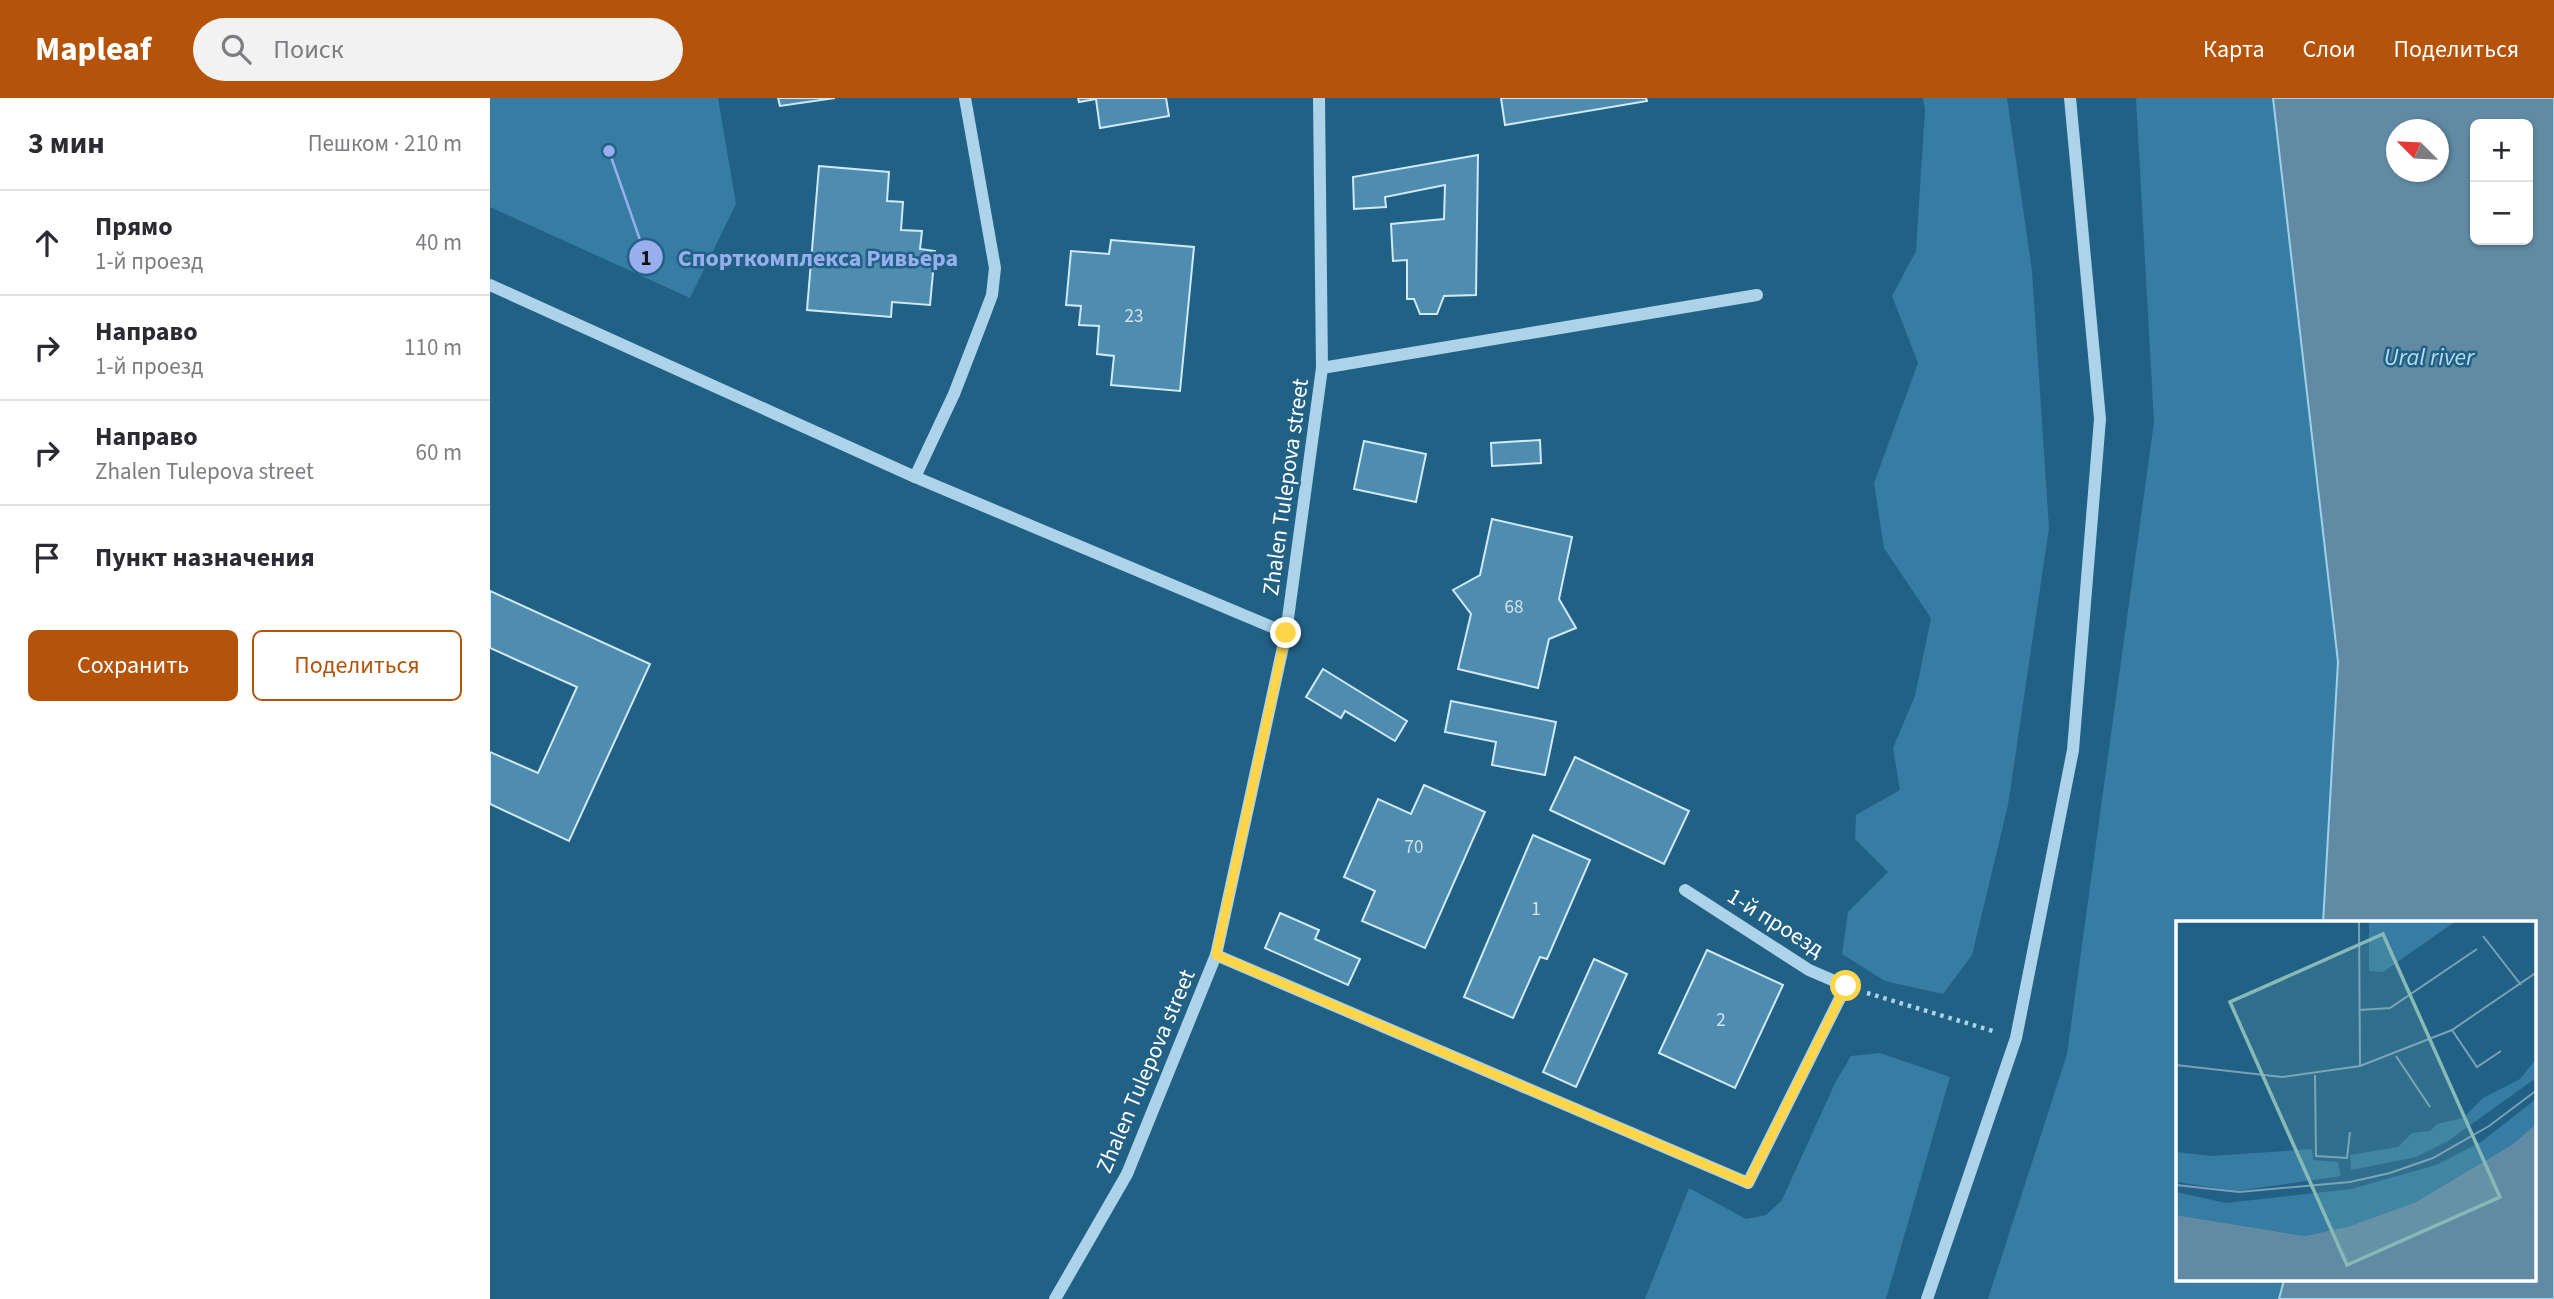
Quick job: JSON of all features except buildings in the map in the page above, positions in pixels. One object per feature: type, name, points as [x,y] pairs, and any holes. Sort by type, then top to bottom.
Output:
[{"type":"street","points":[[915,477],[954,394],[992,295],[995,268],[965,98]]},
{"type":"street","name":"Zhalen Tulepova street","points":[[1055,1299],[1127,1174],[1216,955],[1286,633],[1322,368],[1319,98]]},
{"type":"street","points":[[1927,1299],[2016,1038],[2073,750],[2100,419],[2070,98]]},
{"type":"street","points":[[490,285],[915,477],[1286,633]]},
{"type":"street","points":[[1322,368],[1756,295]]},
{"type":"street","name":"1-й проезд","points":[[1685,890],[1809,970],[1846,986]]},
{"type":"street","points":[[1216,955],[1748,1183],[1846,986]]},
{"type":"path","points":[[1846,986],[2016,1038]]},
{"type":"shaded area","points":[[490,98],[718,98],[736,204],[690,298],[490,207]]},
{"type":"shaded area","points":[[1923,98],[2007,98],[2032,271],[2049,528],[2008,805],[1972,955],[1943,994],[1885,981],[1842,954],[1848,912],[1888,872],[1855,839],[1856,815],[1900,790],[1893,748],[1915,696],[1931,618],[1884,548],[1874,483],[1918,363],[1892,296],[1916,251],[1925,110]]},
{"type":"shaded area","points":[[2136,98],[2273,98],[2338,662],[2323,921],[2176,921],[2176,1282],[2283,1282],[2279,1299],[1988,1299],[2067,1054],[2154,422]]},
{"type":"shaded area","points":[[1880,1053],[1950,1077],[1886,1299],[1645,1299],[1689,1188],[1746,1219],[1766,1215],[1782,1200],[1836,1081],[1851,1056]]},
{"type":"water","name":"Ural river","points":[[2273,98],[2554,98],[2554,1299],[2279,1299],[2283,1282],[2536,1282],[2536,921],[2323,921],[2338,662]]},
{"type":"place","name":"Спорткомплекса Ривьера","points":[[609,151]]},
{"type":"route","points":[[1286,633],[1216,955],[1748,1183],[1846,986]]}]
